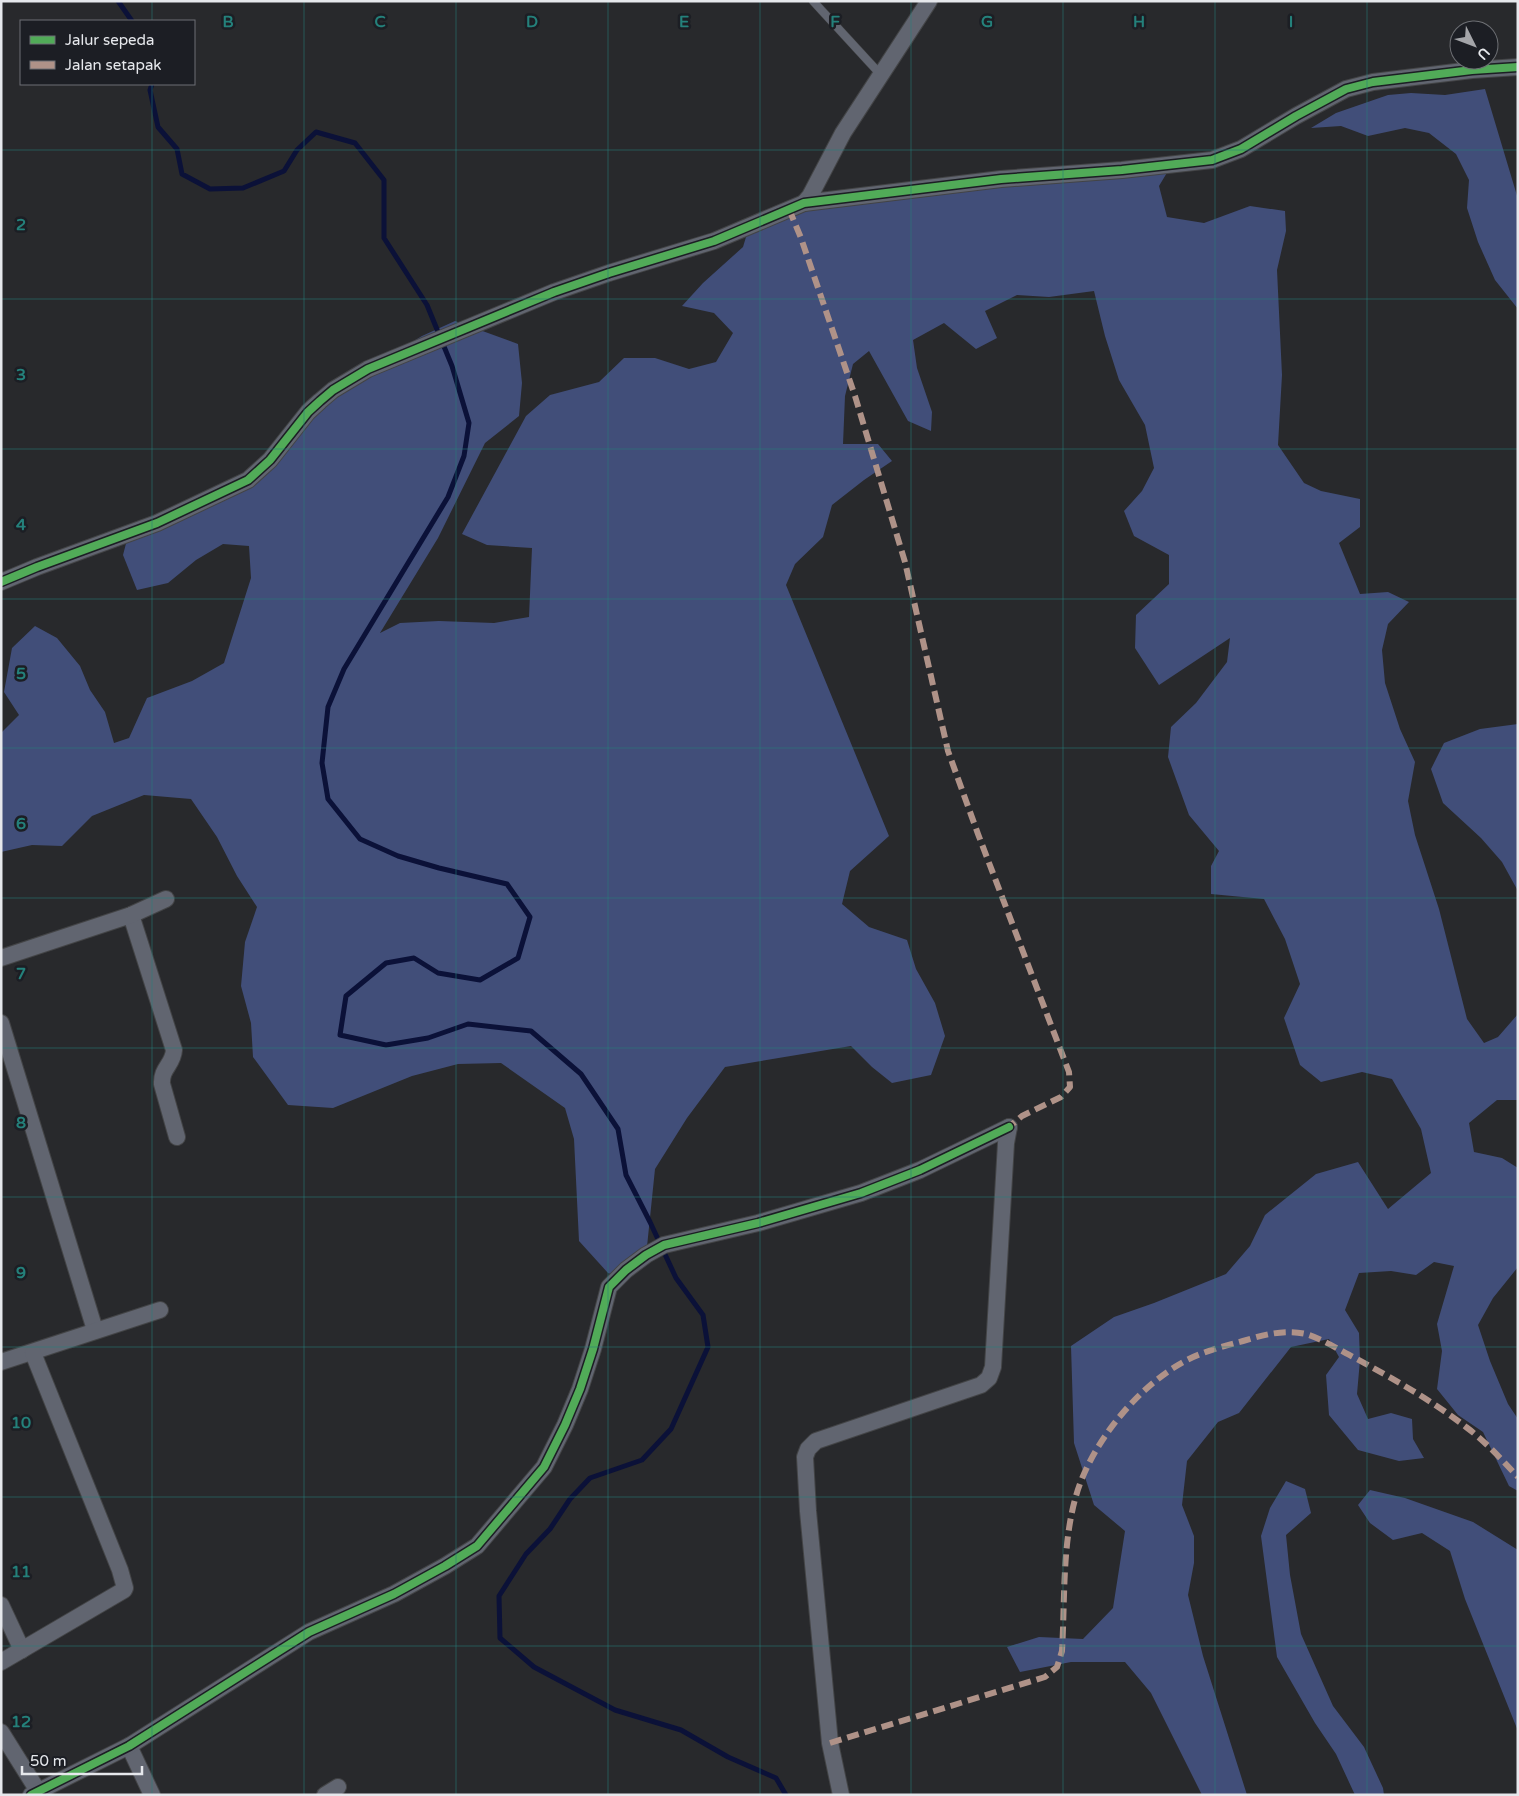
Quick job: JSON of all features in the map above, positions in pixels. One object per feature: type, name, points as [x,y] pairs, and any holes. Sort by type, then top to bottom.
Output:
[{"type":"street","points":[[804,203],[810,196],[843,134],[929,1]]},
{"type":"street","points":[[1,582],[157,523],[248,480],[270,460],[308,412],[350,379],[368,369],[554,292],[714,241],[804,203],[991,180],[1122,170],[1212,160],[1241,149],[1346,89],[1373,82],[1472,70],[1518,67]]},
{"type":"street","points":[[1,958],[131,915],[166,899]]},
{"type":"street","points":[[131,915],[174,1050],[174,1058],[161,1076],[177,1137]]},
{"type":"street","points":[[1,1023],[95,1330]]},
{"type":"street","points":[[1,1732],[35,1793],[129,1746],[309,1632],[394,1594],[445,1566],[477,1546],[544,1467],[580,1389],[610,1287],[635,1263],[664,1246],[758,1223],[861,1193],[920,1170],[1009,1127],[1006,1143],[993,1367],[989,1378],[981,1385],[816,1441],[808,1448],[805,1458],[808,1511],[830,1743],[841,1795]]},
{"type":"street","points":[[1,1362],[160,1310]]},
{"type":"street","points":[[1,1662],[124,1590],[126,1586],[33,1353]]},
{"type":"street","points":[[1,1605],[22,1650]]},
{"type":"street","points":[[129,1746],[152,1795]]},
{"type":"lane","points":[[813,1],[881,75]]},
{"type":"shaded area","points":[[1485,89],[1518,199],[1518,309],[1495,280],[1478,242],[1467,208],[1469,180],[1456,154],[1429,133],[1405,128],[1368,136],[1341,126],[1311,128],[1336,113],[1388,95],[1411,93],[1445,95]]},
{"type":"shaded area","points":[[1171,166],[1159,186],[1167,217],[1204,223],[1250,206],[1285,211],[1286,231],[1277,270],[1282,375],[1278,445],[1304,483],[1321,491],[1360,499],[1360,527],[1339,543],[1360,594],[1388,592],[1409,602],[1388,624],[1382,650],[1385,683],[1400,729],[1415,762],[1408,801],[1415,835],[1439,909],[1467,1019],[1484,1043],[1498,1037],[1518,1014],[1518,1100],[1497,1100],[1469,1123],[1474,1152],[1502,1158],[1518,1168],[1518,1267],[1493,1298],[1478,1325],[1490,1361],[1508,1404],[1518,1419],[1518,1491],[1509,1486],[1483,1432],[1458,1415],[1437,1389],[1442,1351],[1437,1324],[1454,1266],[1434,1262],[1416,1275],[1391,1271],[1359,1273],[1345,1310],[1359,1333],[1360,1360],[1357,1394],[1368,1419],[1391,1413],[1412,1419],[1413,1439],[1424,1458],[1399,1461],[1358,1450],[1329,1415],[1326,1375],[1339,1357],[1329,1339],[1291,1347],[1239,1413],[1218,1422],[1187,1461],[1182,1505],[1194,1536],[1194,1563],[1188,1595],[1203,1656],[1247,1795],[1202,1795],[1151,1693],[1125,1662],[1071,1662],[1020,1672],[1007,1647],[1039,1637],[1083,1639],[1113,1608],[1125,1531],[1094,1505],[1074,1443],[1071,1346],[1114,1317],[1226,1274],[1250,1246],[1265,1215],[1316,1174],[1358,1162],[1388,1209],[1431,1173],[1421,1129],[1392,1079],[1362,1072],[1321,1082],[1300,1065],[1284,1018],[1300,984],[1285,939],[1264,899],[1211,894],[1211,866],[1219,851],[1189,815],[1168,757],[1171,727],[1196,703],[1227,662],[1230,638],[1159,685],[1135,648],[1136,615],[1169,584],[1169,555],[1134,536],[1124,511],[1142,491],[1154,468],[1145,425],[1119,380],[1105,336],[1094,291],[1049,297],[1017,295],[985,311],[997,338],[976,349],[944,323],[913,340],[917,368],[932,412],[931,431],[908,421],[869,351],[853,364],[845,396],[843,444],[878,444],[892,461],[832,505],[823,537],[795,564],[786,585],[889,836],[850,871],[842,904],[869,927],[907,940],[916,969],[935,1003],[945,1036],[931,1075],[892,1083],[872,1067],[851,1046],[725,1067],[687,1118],[655,1169],[645,1266],[626,1280],[608,1273],[579,1241],[574,1139],[565,1108],[501,1063],[458,1064],[412,1076],[333,1108],[288,1105],[253,1057],[251,1023],[241,986],[245,942],[257,907],[237,876],[217,837],[191,799],[144,795],[92,816],[62,846],[32,845],[1,852],[1,733],[19,715],[4,692],[12,648],[35,626],[57,638],[80,666],[90,690],[105,712],[114,743],[129,738],[147,698],[192,681],[224,663],[251,578],[249,546],[223,544],[196,560],[168,583],[137,590],[123,555],[129,532],[214,497],[288,438],[368,369],[422,336],[455,321],[518,344],[522,383],[519,416],[485,443],[438,538],[380,633],[400,623],[439,621],[494,623],[529,617],[532,548],[487,545],[462,534],[526,416],[550,395],[599,382],[624,358],[655,358],[689,369],[716,362],[733,333],[714,313],[682,306],[703,283],[743,247],[749,227],[779,214],[955,190],[1046,183]]},
{"type":"shaded area","points":[[1518,724],[1518,891],[1502,862],[1481,838],[1443,803],[1431,769],[1444,743],[1480,729]]},
{"type":"shaded area","points":[[1286,1481],[1305,1489],[1311,1513],[1286,1535],[1290,1575],[1301,1634],[1333,1706],[1364,1747],[1383,1788],[1384,1795],[1355,1795],[1336,1754],[1315,1723],[1277,1657],[1261,1536],[1270,1508]]},
{"type":"shaded area","points":[[1370,1490],[1405,1498],[1473,1522],[1518,1550],[1518,1731],[1465,1599],[1450,1551],[1422,1533],[1393,1540],[1370,1523],[1358,1505]]},
{"type":"waterway","points":[[118,1],[131,20]]},
{"type":"waterway","points":[[152,85],[150,90],[158,127],[177,149],[182,174],[210,189],[243,188],[284,171],[297,150],[316,132],[355,143],[384,180],[384,238],[427,305],[452,366],[469,423],[464,456],[448,497],[344,669],[328,707],[322,763],[328,799],[360,839],[398,856],[507,884],[530,917],[518,958],[480,980],[438,973],[414,958],[386,963],[346,996],[340,1035],[386,1045],[428,1038],[468,1024],[531,1031],[581,1074],[618,1129],[626,1175],[676,1278],[703,1315],[708,1347],[671,1429],[642,1460],[590,1478],[570,1499],[550,1529],[526,1554],[499,1596],[500,1638],[534,1667],[615,1710],[681,1730],[728,1757],[776,1778],[786,1795]]},
{"type":"marked path","points":[[789,209],[801,238],[855,396],[905,562],[948,751],[1069,1072],[1070,1087],[1061,1097],[1022,1116],[1009,1127]]},
{"type":"marked path","points":[[830,1743],[1045,1677],[1057,1667],[1062,1651],[1068,1533],[1076,1496],[1083,1476],[1105,1436],[1135,1399],[1170,1370],[1189,1359],[1215,1349],[1274,1333],[1290,1332],[1312,1336],[1382,1373],[1439,1408],[1480,1438],[1518,1477]]},
{"type":"cycle path","points":[[1,582],[157,523],[248,480],[270,460],[308,412],[333,390],[368,369],[554,292],[714,241],[804,203],[1001,179],[1122,170],[1212,160],[1241,149],[1346,89],[1373,82],[1472,70],[1518,67]]},
{"type":"cycle path","points":[[31,1795],[129,1746],[309,1632],[394,1594],[477,1546],[544,1467],[580,1389],[593,1349],[609,1287],[626,1270],[646,1255],[664,1245],[758,1223],[861,1193],[920,1170],[1009,1127]]}]
